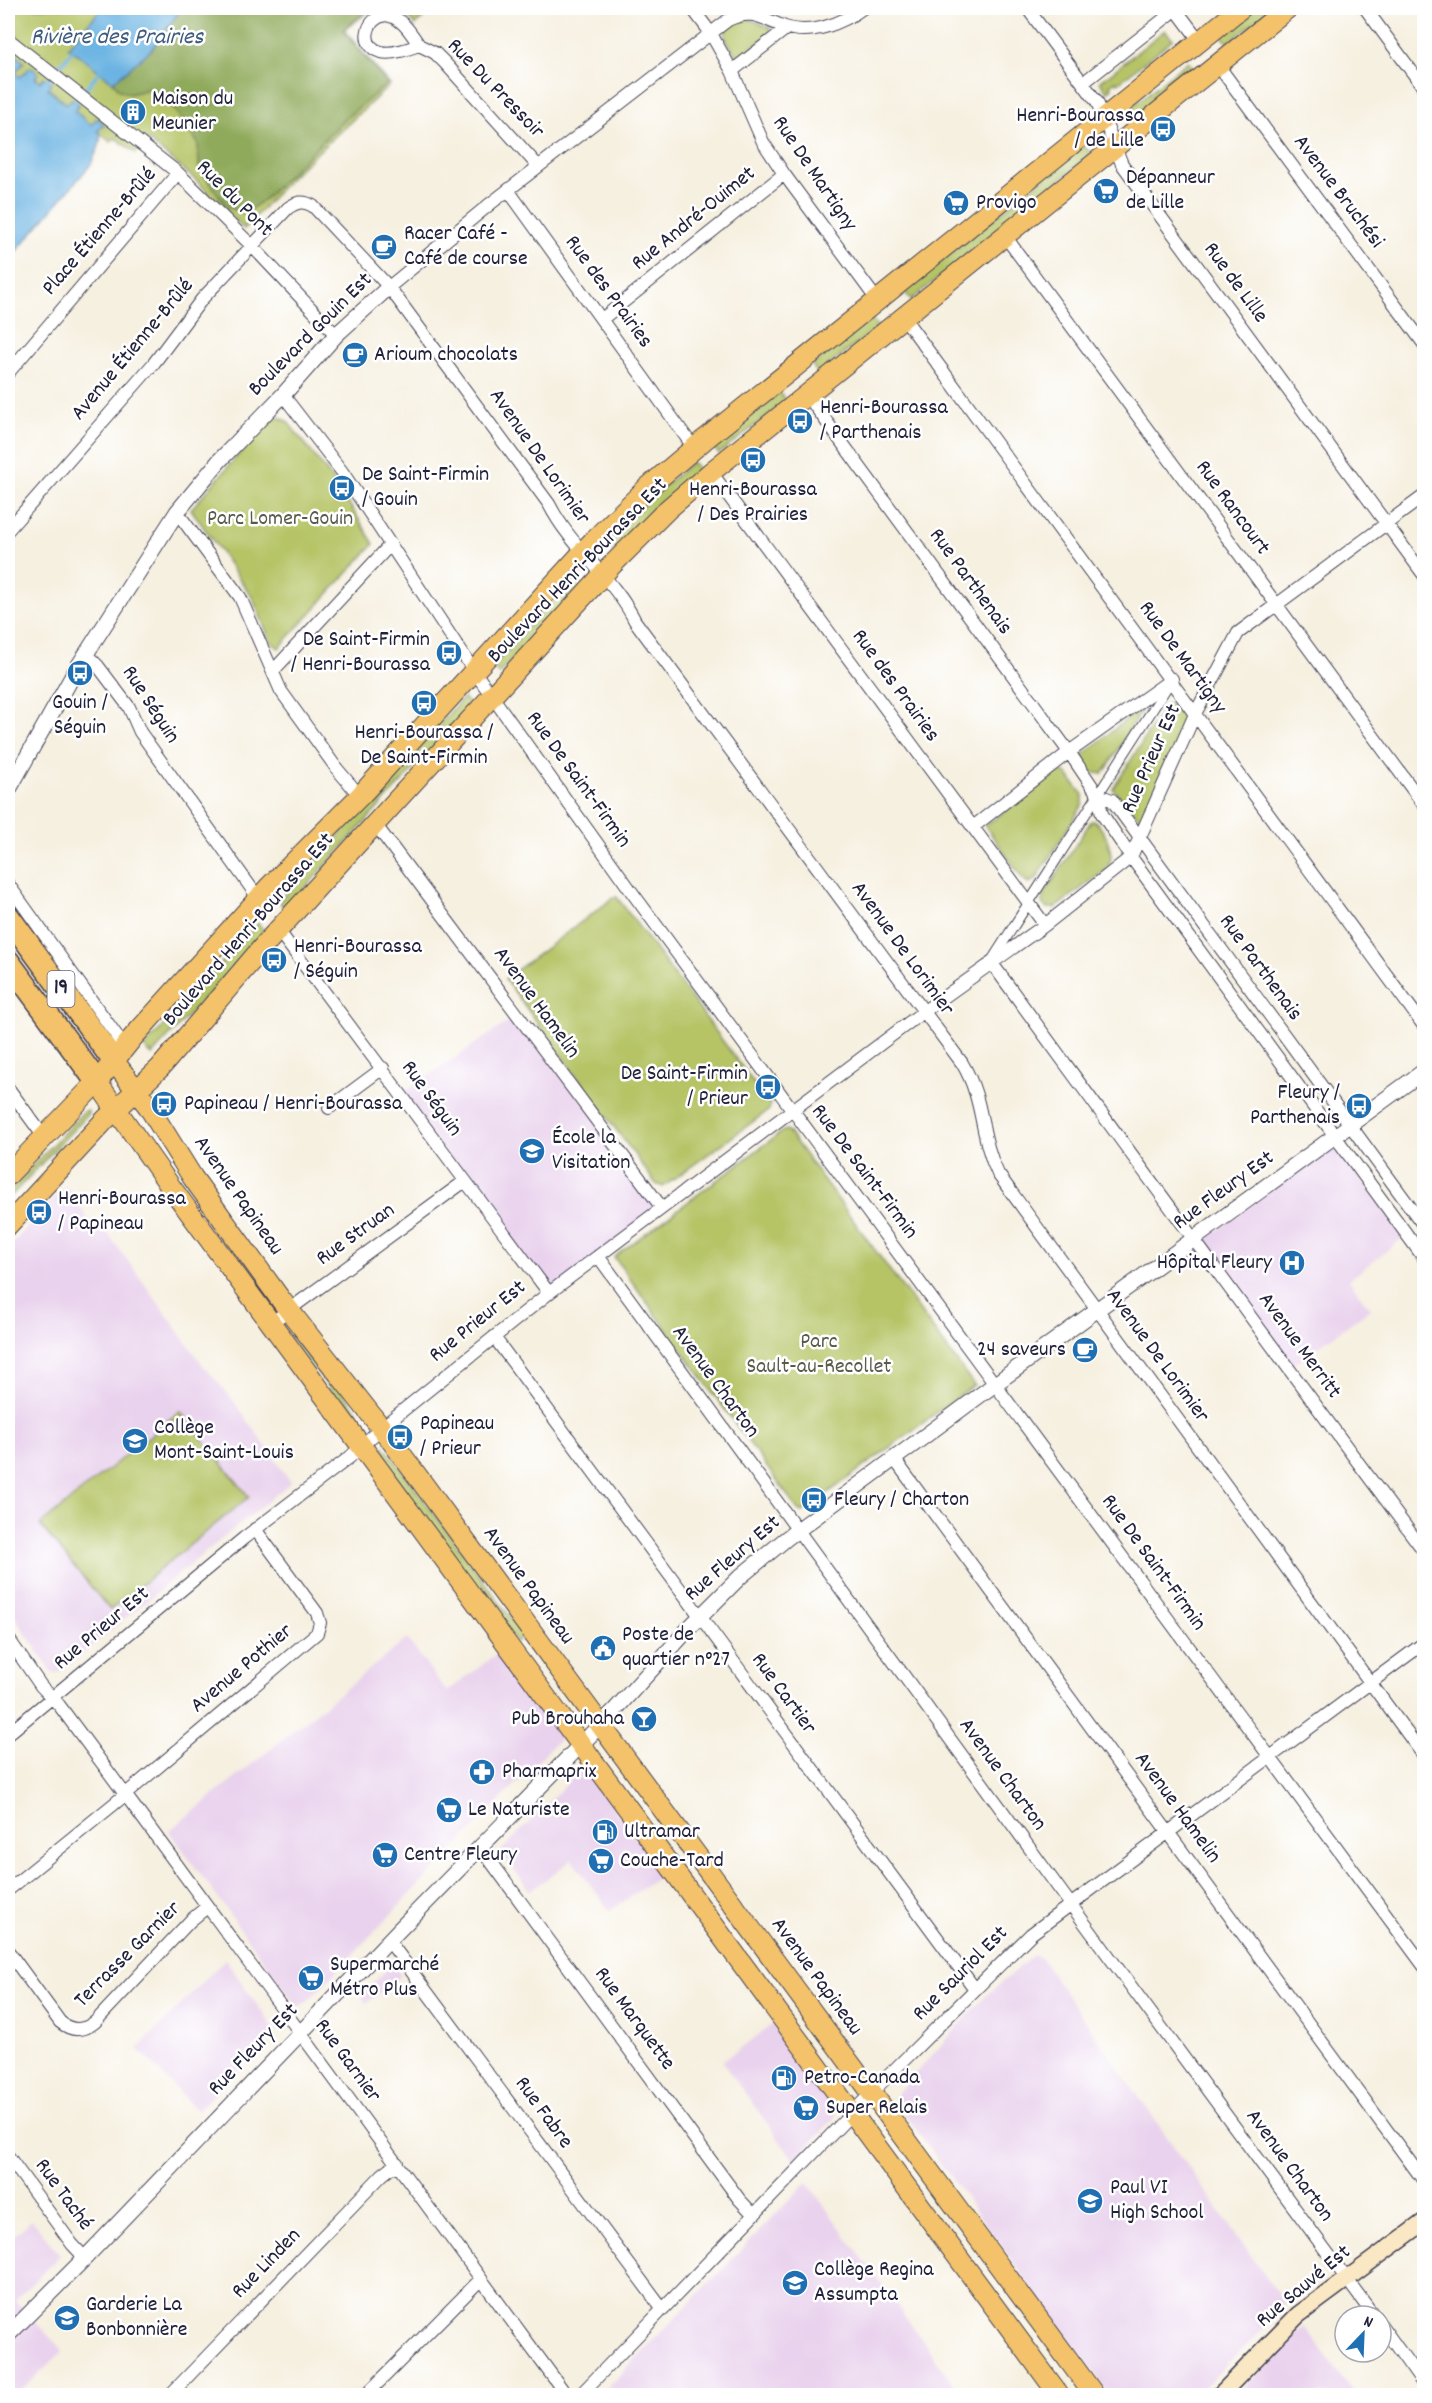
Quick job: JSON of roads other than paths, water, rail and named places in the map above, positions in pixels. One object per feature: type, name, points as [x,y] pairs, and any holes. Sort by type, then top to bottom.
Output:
[{"type":"highway","name":"19","points":[[8,916],[114,1061]]},
{"type":"highway","name":"19","points":[[8,960],[97,1082]]},
{"type":"main road","name":"Boulevard Henri-Bourassa Est","points":[[8,1175],[97,1082],[134,1036],[259,898],[360,796],[582,553],[628,506],[694,448],[1241,8]]},
{"type":"main road","name":"Boulevard Henri-Bourassa Est","points":[[8,1225],[116,1110],[160,1068],[278,930],[654,522],[711,472],[1288,8]]},
{"type":"main road","name":"Avenue Papineau","points":[[114,1061],[193,1178],[289,1310],[381,1428],[1095,2396]]},
{"type":"main road","points":[[97,1082],[1060,2396]]},
{"type":"main road","name":"Rue Sauvé Est","points":[[1219,2396],[1298,2315],[1425,2222]]},
{"type":"street","name":"Rue De Martigny","points":[[692,8],[710,32],[732,71],[758,133],[784,174],[877,300]]},
{"type":"street","name":"Boulevard Gouin Est","points":[[8,791],[86,654],[177,512],[212,469],[283,395],[336,335],[389,287],[508,189],[728,20],[746,14],[766,18],[787,28],[799,30],[823,27],[864,8]]},
{"type":"street","name":"Rue de Lille","points":[[1027,8],[1097,102],[1122,164],[1425,575]]},
{"type":"street","points":[[1083,83],[1176,8],[1199,40]]},
{"type":"street","points":[[1365,8],[1425,88]]},
{"type":"street","points":[[732,71],[787,28]]},
{"type":"street","name":"Rue du Pont","points":[[8,39],[178,173],[252,246],[336,335]]},
{"type":"street","name":"Rue Du Pressoir","points":[[419,45],[435,53],[445,63],[538,166]]},
{"type":"street","name":"Avenue Bruchési","points":[[1217,64],[1425,344]]},
{"type":"street","name":"Place Étienne-Brûlé","points":[[8,373],[178,173]]},
{"type":"street","name":"Rue André-Ouimet","points":[[602,320],[784,174]]},
{"type":"street","name":"Rue des Prairies","points":[[508,189],[694,448]]},
{"type":"street","name":"Avenue Étienne-Brûlé","points":[[8,531],[154,363],[202,299],[296,202]]},
{"type":"street","name":"Avenue De Lorimier","points":[[296,202],[307,202],[313,206],[389,287],[549,504],[582,553],[603,575],[962,1064],[975,1089],[986,1143],[998,1174],[1425,1756]]},
{"type":"street","name":"Rue Rancourt","points":[[1005,236],[1425,805]]},
{"type":"street","name":"Rue De Martigny","points":[[904,318],[1172,679],[1425,1026]]},
{"type":"street","name":"Rue De Saint-Firmin","points":[[283,395],[343,473],[474,671],[792,1110],[1425,1966]]},
{"type":"street","name":"Rue Parthenais","points":[[807,395],[1069,752],[1098,795],[1102,814],[1131,857],[1425,1258]]},
{"type":"street","name":"Rue des Prairies","points":[[711,472],[1045,925]]},
{"type":"street","name":"Rue Prieur Est","points":[[8,1734],[255,1529],[350,1457],[381,1428],[549,1293],[923,1012],[1045,925],[1131,857],[1196,712],[1238,633],[1425,496]]},
{"type":"street","points":[[177,512],[240,597],[281,691],[337,769],[360,796]]},
{"type":"street","points":[[273,671],[390,545]]},
{"type":"street","name":"Rue Séguin","points":[[86,654],[129,707],[141,732],[259,898]]},
{"type":"street","name":"Rue Prieur Est","points":[[972,826],[1069,752],[1172,679]]},
{"type":"street","name":"Rue Prieur Est","points":[[991,962],[1172,679]]},
{"type":"street","name":"Rue Parthenais","points":[[1098,795],[1112,801],[1422,1223],[1405,1232]]},
{"type":"street","name":"Avenue Hamelin","points":[[375,824],[662,1208]]},
{"type":"street","points":[[8,884],[117,1036],[114,1061]]},
{"type":"street","name":"Rue Séguin","points":[[278,930],[549,1293]]},
{"type":"street","name":"Avenue Merritt","points":[[991,962],[1286,1366],[1425,1551]]},
{"type":"street","points":[[328,1107],[383,1068]]},
{"type":"street","name":"Rue Fleury Est","points":[[8,2335],[86,2258],[741,1576],[797,1531],[995,1384],[1425,1071]]},
{"type":"street","points":[[8,1088],[44,1137]]},
{"type":"street","points":[[1368,1181],[1384,1171]]},
{"type":"street","name":"Rue Struan","points":[[272,1323],[465,1181]]},
{"type":"street","name":"Avenue Charton","points":[[598,1256],[797,1531],[1365,2304]]},
{"type":"street","name":"Rue Cartier","points":[[494,1337],[975,1989]]},
{"type":"street","name":"Avenue Hamelin","points":[[895,1460],[1425,2181]]},
{"type":"street","name":"Avenue Pothier","points":[[125,1794],[317,1633],[320,1620],[316,1611],[255,1529]]},
{"type":"street","name":"Rue Garnier","points":[[8,1638],[567,2396]]},
{"type":"street","name":"Rue Sauriol Est","points":[[579,2396],[753,2214],[1031,1934],[1425,1643]]},
{"type":"street","points":[[8,1890],[125,1794]]},
{"type":"street","name":"Rue Marquette","points":[[481,1848],[739,2199],[753,2214]]},
{"type":"street","name":"Terrasse Garnier","points":[[8,1951],[60,2022],[70,2028],[81,2029],[95,2022],[191,1920],[207,1907]]},
{"type":"street","name":"Rue Fabre","points":[[389,1941],[663,2310]]},
{"type":"street","name":"Rue Taché","points":[[8,2156],[72,2244],[86,2258]]},
{"type":"street","name":"Rue Linden","points":[[169,2396],[382,2175],[397,2163]]},
{"type":"street","points":[[365,2396],[481,2279]]},
{"type":"street","points":[[1393,2341],[1425,2385]]},
{"type":"water","name":"Rivière des Prairies","points":[[102,8],[182,8],[151,50],[113,82],[68,47]]},
{"type":"water","points":[[15,55],[24,62],[15,73],[20,77],[31,67],[38,73],[35,78],[40,82],[44,77],[52,83],[48,89],[66,104],[72,99],[79,105],[75,111],[91,125],[97,118],[104,124],[98,131],[101,134],[99,146],[91,164],[8,261],[8,63]]},
{"type":"waterway","points":[[48,80],[73,50]]},
{"type":"waterway","points":[[75,102],[100,71]]},
{"type":"place","name":"Maison du Meunier","points":[[133,112]]},
{"type":"place","name":"Henri-Bourassa / de Lille","points":[[1163,129]]},
{"type":"place","name":"Dépanneur de Lille","points":[[1106,191]]},
{"type":"place","name":"Provigo","points":[[956,203]]},
{"type":"place","name":"Racer Café - Café de course","points":[[384,247]]},
{"type":"place","name":"Arioum chocolats","points":[[355,355]]},
{"type":"place","name":"Henri-Bourassa / Parthenais","points":[[800,421]]},
{"type":"place","name":"Henri-Bourassa / Des Prairies","points":[[753,460]]},
{"type":"place","name":"De Saint-Firmin / Gouin","points":[[342,488]]},
{"type":"place","name":"De Saint-Firmin / Henri-Bourassa","points":[[449,653]]},
{"type":"place","name":"Gouin / Séguin","points":[[80,673]]},
{"type":"place","name":"Henri-Bourassa / De Saint-Firmin","points":[[424,703]]},
{"type":"place","name":"Henri-Bourassa / Séguin","points":[[274,960]]},
{"type":"place","name":"De Saint-Firmin / Prieur","points":[[768,1087]]},
{"type":"place","name":"Papineau / Henri-Bourassa","points":[[164,1104]]},
{"type":"place","name":"Fleury / Parthenais","points":[[1359,1106]]},
{"type":"place","name":"École la Visitation","points":[[532,1151]]},
{"type":"place","name":"Henri-Bourassa / Papineau","points":[[39,1212]]},
{"type":"place","name":"Hôpital Fleury","points":[[1292,1263]]},
{"type":"place","name":"24 saveurs","points":[[1085,1350]]},
{"type":"place","name":"Papineau / Prieur","points":[[400,1437]]},
{"type":"place","name":"Collège Mont-Saint-Louis","points":[[135,1441]]},
{"type":"place","name":"Fleury / Charton","points":[[814,1500]]},
{"type":"place","name":"Poste de quartier n°27","points":[[603,1648]]},
{"type":"place","name":"Pub Brouhaha","points":[[644,1719]]},
{"type":"place","name":"Pharmaprix","points":[[482,1772]]},
{"type":"place","name":"Le Naturiste","points":[[449,1810]]},
{"type":"place","name":"Ultramar","points":[[605,1832]]},
{"type":"place","name":"Centre Fleury","points":[[385,1855]]},
{"type":"place","name":"Couche-Tard","points":[[601,1861]]},
{"type":"place","name":"Supermarché Métro Plus","points":[[311,1978]]},
{"type":"place","name":"Petro-Canada","points":[[784,2078]]},
{"type":"place","name":"Super Relais","points":[[806,2108]]},
{"type":"place","name":"Paul VI High School","points":[[1090,2201]]},
{"type":"place","name":"Collège Regina Assumpta","points":[[795,2283]]},
{"type":"place","name":"Garderie La Bonbonnière","points":[[67,2318]]},
{"type":"park label","name":"Parc Lomer-Gouin","points":[[280,519]]},
{"type":"park label","name":"Parc Sault-au-Recollet","points":[[819,1354]]}]
